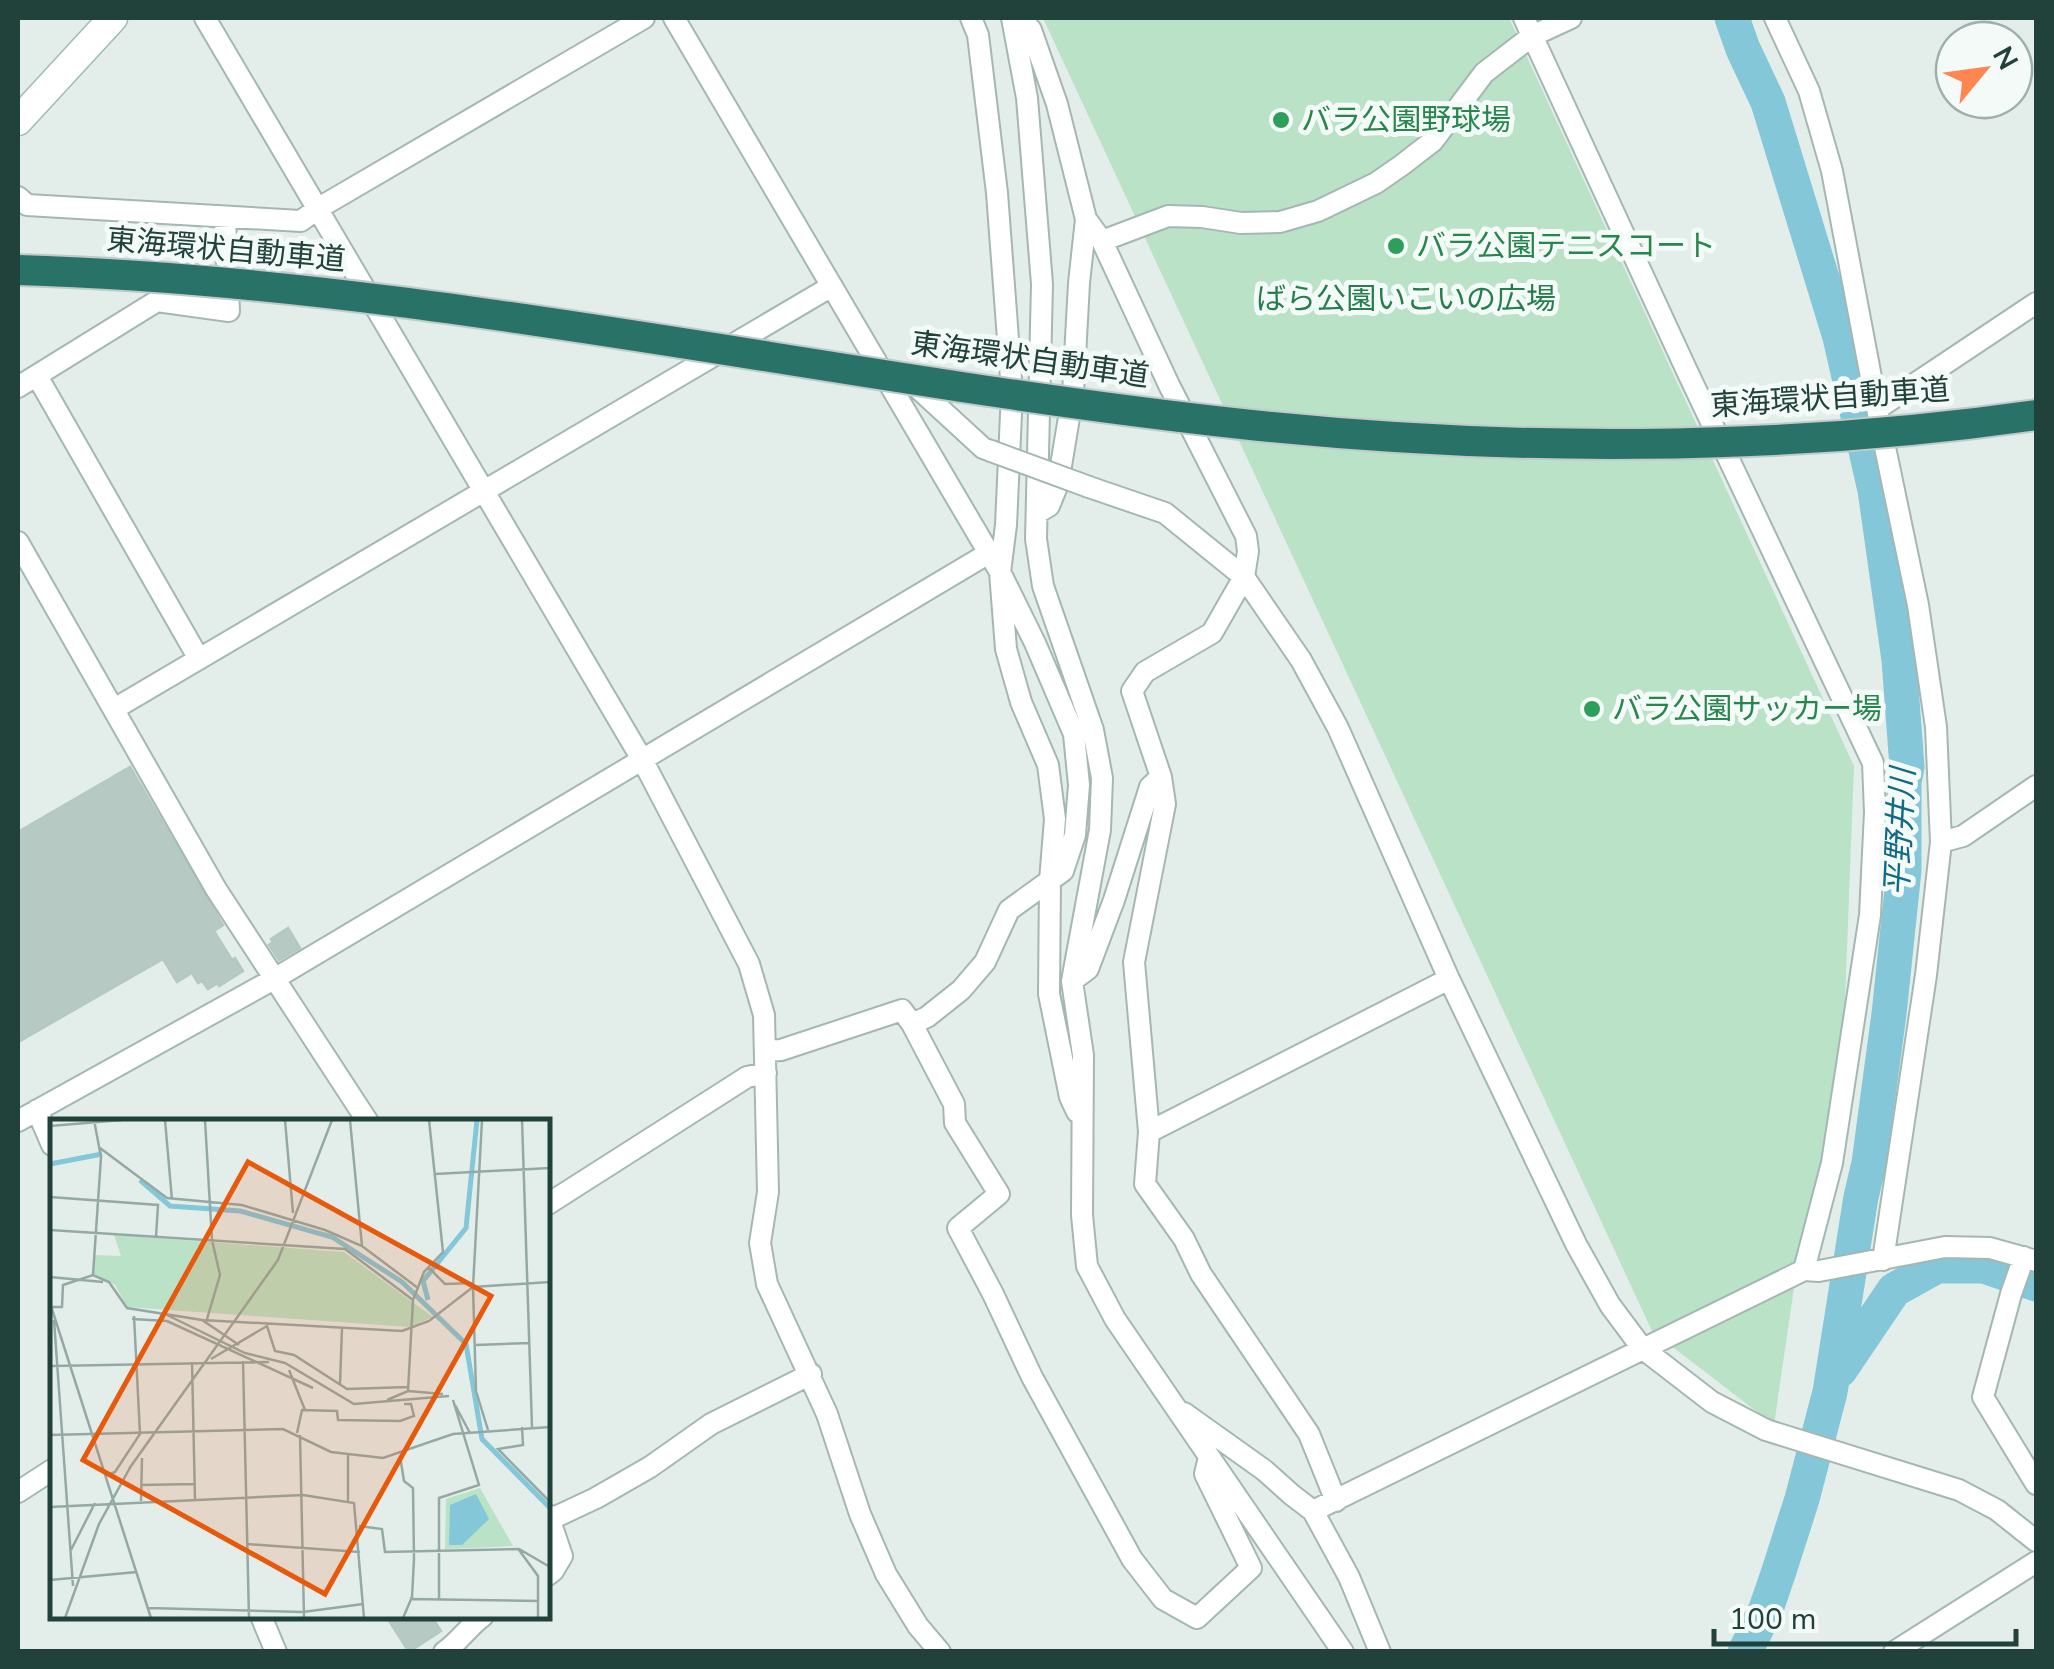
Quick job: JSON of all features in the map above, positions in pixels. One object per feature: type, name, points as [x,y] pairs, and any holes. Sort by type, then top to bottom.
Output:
[{"type":"highway","name":"東海環状自動車道","points":[[18,270],[108,273],[309,290],[1060,400],[1244,424],[1439,439],[1625,443],[1802,438],[2036,415]]},
{"type":"street","points":[[18,122],[113,18]]},
{"type":"street","points":[[204,18],[643,760],[749,964],[764,1015],[768,1192],[760,1243],[767,1284],[827,1414],[860,1514],[886,1574],[918,1626],[940,1652]]},
{"type":"street","points":[[18,197],[27,206],[301,222],[644,18]]},
{"type":"street","points":[[674,18],[1000,572],[1083,732],[1102,778],[1100,830],[1072,982],[1083,1056],[1082,1215],[1088,1266],[1115,1319],[1343,1652]]},
{"type":"street","points":[[972,18],[978,34],[997,192],[1012,392],[1000,572],[1006,649],[1048,765],[1055,819],[1050,881],[1050,994],[1070,1098],[1082,1123]]},
{"type":"street","points":[[912,1024],[961,990],[985,962],[1009,910],[1063,871],[1075,835],[1083,732],[1044,586],[1036,539],[1042,284],[1027,98],[1012,18]]},
{"type":"street","points":[[1021,18],[1031,30],[1057,104],[1086,219],[1074,394],[1058,484],[1049,506],[1037,514]]},
{"type":"street","points":[[1102,241],[1168,216],[1280,222],[1318,211],[1376,183],[1433,141],[1484,72],[1528,27],[1571,18]]},
{"type":"street","points":[[1774,18],[1809,91],[1832,171],[1918,605],[1936,727],[1941,842],[1926,975],[1880,1261]]},
{"type":"street","points":[[1528,27],[1873,763],[1876,812],[1870,914],[1832,1163],[1811,1271]]},
{"type":"street","points":[[18,387],[157,301],[229,311],[225,218]]},
{"type":"street","points":[[1086,219],[1102,241],[1246,536],[1248,551],[1244,577],[1212,633],[1145,672],[1132,691],[1161,777],[1165,804],[1134,962],[1149,1132],[1144,1184],[1184,1239],[1201,1274],[1309,1434],[1336,1501]]},
{"type":"street","points":[[114,709],[832,286]]},
{"type":"street","points":[[1877,408],[2036,302]]},
{"type":"street","points":[[861,334],[984,448],[1165,514],[1244,577],[1301,660],[1338,728],[1450,979],[1576,1244],[1610,1305],[1642,1348],[1712,1402],[1740,1418],[1766,1430],[1959,1490],[1996,1510],[2036,1541]]},
{"type":"street","points":[[37,376],[200,659]]},
{"type":"street","points":[[18,542],[216,889],[366,1119]]},
{"type":"street","points":[[18,1121],[274,979],[989,553]]},
{"type":"street","points":[[1072,982],[1088,969],[1150,787],[1161,777]]},
{"type":"street","points":[[1941,842],[1963,836],[2036,786]]},
{"type":"street","points":[[1149,1132],[1450,979]]},
{"type":"street","points":[[765,1051],[781,1050],[902,1010],[954,1104],[955,1122],[999,1194],[958,1228],[1032,1377],[1132,1559],[1163,1599],[1196,1618],[1252,1568],[1205,1474],[1209,1457]]},
{"type":"street","points":[[550,1203],[747,1077],[766,1073]]},
{"type":"street","points":[[37,1110],[50,1140]]},
{"type":"street","points":[[1313,1511],[1642,1348],[1811,1271],[1944,1247],[1990,1248],[2027,1262],[2012,1294],[1983,1396],[2036,1484]]},
{"type":"street","points":[[550,1517],[650,1467],[711,1424],[810,1374]]},
{"type":"street","points":[[1174,1407],[1264,1470],[1313,1511],[1349,1578],[1380,1652]]},
{"type":"street","points":[[18,1492],[50,1471]]},
{"type":"street","points":[[550,1523],[562,1556],[550,1574]]},
{"type":"street","points":[[1894,1652],[2036,1562]]},
{"type":"street","points":[[261,1619],[276,1652]]},
{"type":"street","points":[[453,1649],[468,1627],[479,1619]]},
{"type":"green space","name":"ばら公園いこいの広場","points":[[1043,18],[1509,18],[1854,766],[1841,1105],[1796,1274],[1774,1425],[1652,1331]]},
{"type":"building","points":[[130,767],[223,925],[214,931],[243,971],[208,989],[192,973],[177,982],[163,959],[18,1042],[18,832]]},
{"type":"building","points":[[288,928],[300,948],[279,960],[269,945],[271,939]]},
{"type":"building","points":[[388,1619],[433,1619],[441,1631],[409,1652]]},
{"type":"waterway","name":"平野井川","points":[[1732,18],[1768,102],[1840,337],[1875,490],[1899,660],[1907,767],[1904,870],[1889,1014],[1869,1163],[1830,1392],[1779,1571],[1745,1652]]},
{"type":"waterway","points":[[1840,1370],[1894,1290],[1937,1266],[1984,1266],[2036,1284]]},
{"type":"place","name":"バラ公園野球場","points":[[1281,120]]},
{"type":"place","name":"バラ公園テニスコート","points":[[1396,246]]},
{"type":"place","name":"バラ公園サッカー場","points":[[1592,709]]}]
